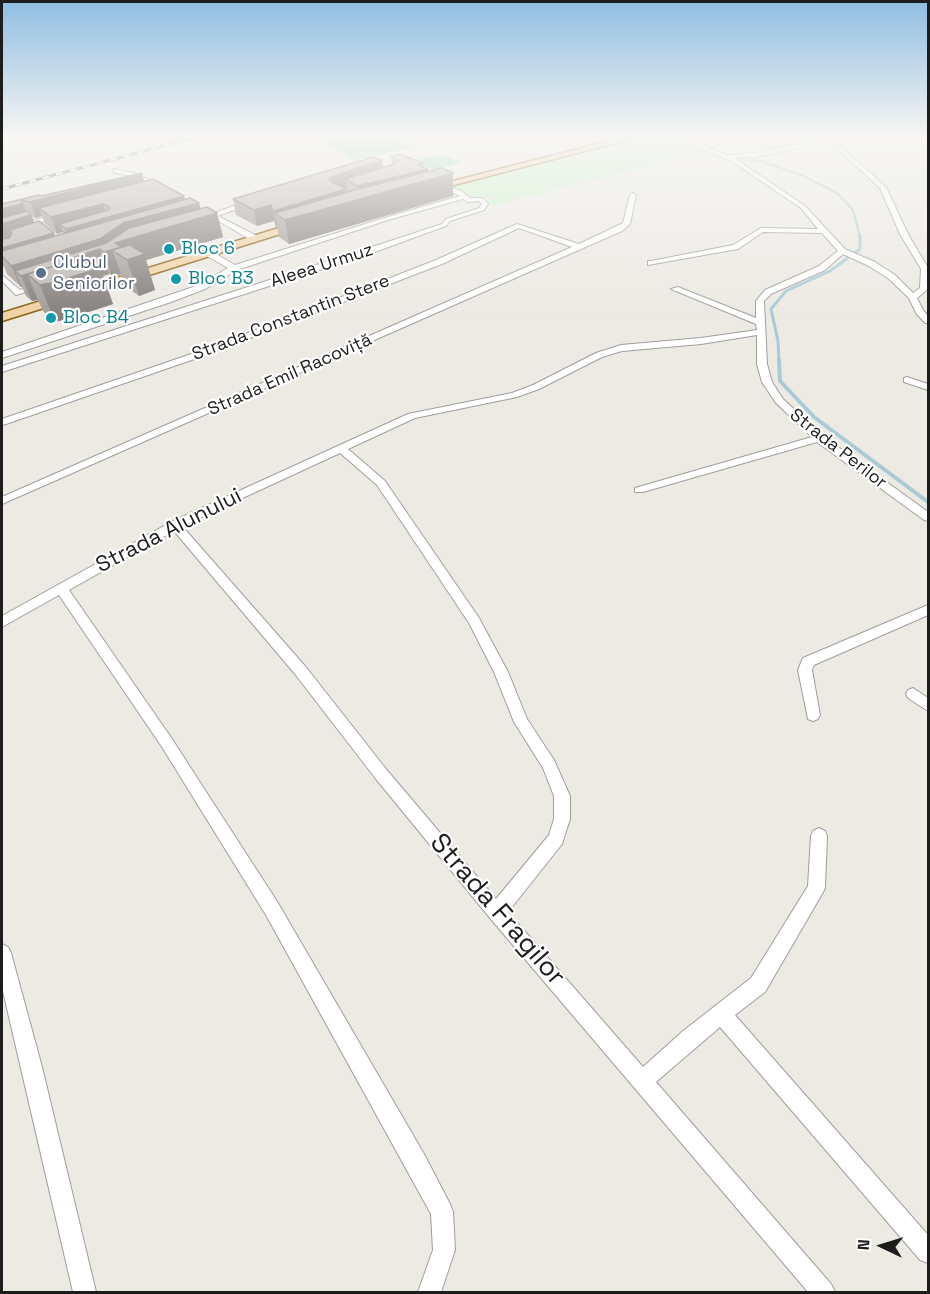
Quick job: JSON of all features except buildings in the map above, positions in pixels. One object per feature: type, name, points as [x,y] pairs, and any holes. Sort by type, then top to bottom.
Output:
[{"type":"main road","points":[[2,317],[317,220]]},
{"type":"street","points":[[2,356],[168,300],[202,286],[234,268],[386,219],[463,197]]},
{"type":"street","name":"Aleea Urmuz","points":[[2,369],[434,229],[444,225],[448,220],[482,209],[485,204],[481,199],[468,200],[465,197]]},
{"type":"street","name":"Strada Emil Racoviță","points":[[2,501],[626,224],[632,197]]},
{"type":"street","points":[[789,197],[803,207],[844,252],[880,269],[913,297],[919,311],[928,321]]},
{"type":"street","points":[[888,197],[904,234],[927,269],[924,289],[913,297]]},
{"type":"street","points":[[213,215],[261,200]]},
{"type":"street","points":[[204,211],[254,238]]},
{"type":"street","points":[[2,231],[69,213]]},
{"type":"street","points":[[216,225],[226,222]]},
{"type":"street","name":"Strada Constantin Stere","points":[[2,422],[203,353],[314,311],[439,262],[519,225],[577,246]]},
{"type":"street","points":[[651,263],[735,247],[761,230],[826,231]]},
{"type":"street","name":"Strada Perilor","points":[[844,252],[822,268],[768,292],[760,301],[762,364],[767,382],[779,401],[819,438],[928,517]]},
{"type":"street","points":[[208,253],[234,268]]},
{"type":"street","points":[[2,271],[12,268]]},
{"type":"street","points":[[2,277],[19,293],[50,283]]},
{"type":"street","points":[[675,289],[762,327]]},
{"type":"street","name":"Strada Alunului","points":[[2,622],[175,525],[412,416],[514,395],[536,387],[599,354],[614,349],[762,327]]},
{"type":"street","points":[[907,380],[928,387]]},
{"type":"street","points":[[639,490],[819,438]]},
{"type":"street","points":[[341,448],[381,483],[474,621],[501,672],[520,722],[549,765],[562,796],[562,819],[556,839],[519,887],[496,912]]},
{"type":"street","name":"Strada Fragilor","points":[[175,525],[300,670],[381,774],[496,912],[823,1293]]},
{"type":"street","points":[[61,588],[167,743],[272,909],[416,1162],[442,1212],[444,1250],[429,1293]]},
{"type":"street","points":[[813,715],[804,670],[808,662],[928,610]]},
{"type":"street","points":[[914,694],[928,705]]},
{"type":"street","points":[[642,1081],[758,985],[816,888],[819,836]]},
{"type":"street","points":[[2,953],[32,1067],[85,1293]]},
{"type":"street","points":[[721,1014],[928,1252]]},
{"type":"green space","points":[[482,197],[525,197],[492,206],[487,198]]},
{"type":"waterway","points":[[841,197],[853,210],[860,237]]},
{"type":"waterway","points":[[779,362],[778,341],[771,309],[786,291],[830,271],[860,249],[860,237]]},
{"type":"waterway","points":[[779,360],[780,381],[814,417],[928,502]]},
{"type":"place","name":"Bloc 6","points":[[169,249]]},
{"type":"place","name":"Clubul Seniorilor","points":[[41,273]]},
{"type":"place","name":"Bloc B3","points":[[176,279]]},
{"type":"place","name":"Bloc B4","points":[[51,318]]}]
